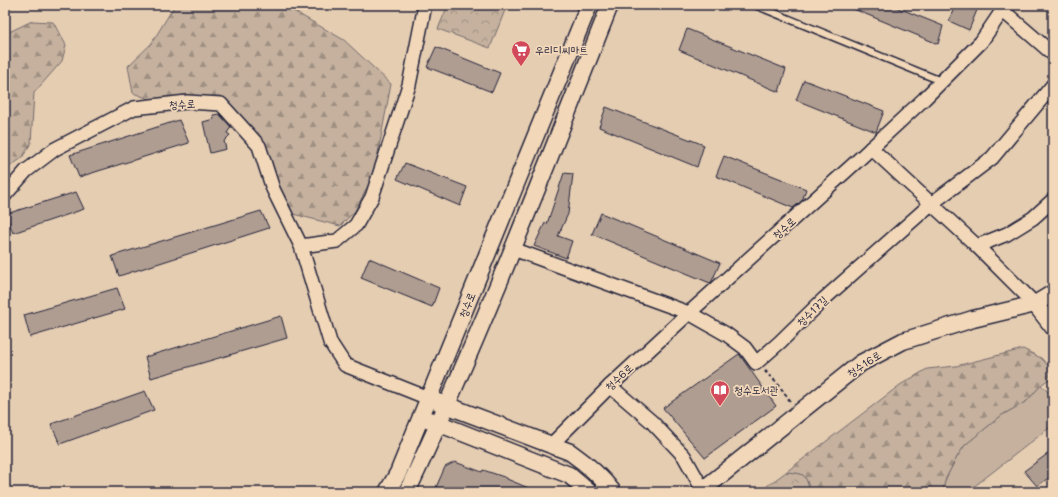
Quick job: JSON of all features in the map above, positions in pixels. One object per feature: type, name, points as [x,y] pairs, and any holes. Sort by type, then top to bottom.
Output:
[{"type":"street","points":[[301,246],[337,241],[356,225],[372,197],[409,85],[425,5]]},
{"type":"street","name":"청수로","points":[[387,492],[398,473],[590,5]]},
{"type":"street","name":"청수로","points":[[407,492],[440,423],[513,249],[610,5]]},
{"type":"street","points":[[1004,8],[1053,54]]},
{"type":"street","name":"청수로","points":[[689,313],[871,148],[941,81],[981,42],[1004,8]]},
{"type":"street","name":"청수17길","points":[[756,363],[824,299],[931,204],[992,158],[1053,85]]},
{"type":"street","name":"청수로","points":[[5,195],[26,171],[55,149],[134,108],[187,102],[221,104],[260,146],[273,189],[301,246],[330,342],[345,365],[428,398]]},
{"type":"street","points":[[871,148],[976,246],[1035,304],[1053,327]]},
{"type":"street","points":[[976,246],[1007,234],[1033,218],[1053,200]]},
{"type":"street","points":[[513,249],[689,313],[726,334],[746,348],[756,363]]},
{"type":"street","name":"청수16로","points":[[610,386],[652,422],[684,456],[702,491],[861,363],[903,341],[973,320],[1035,304],[1053,293]]},
{"type":"street","name":"청수6로","points":[[552,444],[610,386],[689,313]]},
{"type":"street","points":[[406,389],[418,402],[421,416],[569,475],[589,492]]},
{"type":"street","points":[[428,398],[570,452],[586,463],[602,478],[613,492]]},
{"type":"lane","points":[[755,5],[941,81]]},
{"type":"path","points":[[756,363],[776,382],[789,400],[795,405]]},
{"type":"green space","points":[[175,5],[283,5],[344,40],[391,84],[374,174],[355,211],[340,226],[293,214],[281,200],[264,142],[220,96],[149,99],[133,93],[128,66],[151,44]]},
{"type":"green space","points":[[448,5],[507,5],[490,48],[438,29]]},
{"type":"green space","points":[[32,21],[53,22],[66,45],[62,61],[34,93],[31,143],[22,158],[5,170],[5,34]]},
{"type":"green space","points":[[1023,349],[1041,358],[1053,371],[1053,376],[1041,385],[1027,401],[1002,415],[965,445],[946,478],[942,492],[810,492],[807,481],[801,474],[786,472],[900,385],[927,369],[956,366]]},
{"type":"green space","points":[[1041,385],[1053,397],[1053,425],[967,492],[942,492],[946,478],[965,445],[1002,415],[1027,401]]},
{"type":"green space","points":[[786,472],[801,474],[807,481],[810,492],[759,492]]},
{"type":"building","points":[[844,5],[891,5],[943,26],[938,44]]},
{"type":"building","points":[[955,5],[979,5],[969,30],[949,21]]},
{"type":"building","points":[[687,29],[786,69],[779,92],[679,50]]},
{"type":"building","points":[[436,47],[500,73],[492,92],[427,67]]},
{"type":"building","points":[[804,80],[884,111],[876,132],[796,100]]},
{"type":"building","points":[[606,107],[704,145],[697,167],[599,127]]},
{"type":"building","points":[[219,114],[231,127],[227,133],[230,135],[224,141],[226,149],[210,153],[203,122],[214,119],[213,115]]},
{"type":"building","points":[[179,120],[189,143],[79,177],[70,155]]},
{"type":"building","points":[[724,156],[806,189],[802,201],[793,208],[716,176]]},
{"type":"building","points":[[405,163],[467,187],[460,206],[397,179]]},
{"type":"building","points":[[564,173],[573,174],[568,214],[558,236],[572,241],[566,258],[534,246],[545,223],[547,224]]},
{"type":"building","points":[[76,192],[84,209],[13,233],[6,214]]},
{"type":"building","points":[[261,211],[269,228],[119,276],[112,256]]},
{"type":"building","points":[[601,213],[720,263],[712,281],[710,283],[592,234]]},
{"type":"building","points":[[369,258],[439,288],[432,307],[361,278]]},
{"type":"building","points":[[117,288],[125,309],[30,337],[24,315]]},
{"type":"building","points":[[281,316],[287,338],[151,378],[145,357]]},
{"type":"building","name":"청수도서관","points":[[739,354],[776,406],[705,458],[663,408]]},
{"type":"building","points":[[145,391],[154,410],[60,444],[51,424]]},
{"type":"building","points":[[1053,450],[1053,475],[1037,486],[1024,471]]},
{"type":"building","points":[[455,462],[482,472],[483,470],[507,478],[538,492],[434,492],[445,467]]},
{"type":"place","name":"우리디씨마트","points":[[521,67]]},
{"type":"place","name":"청수도서관","points":[[720,407]]}]
